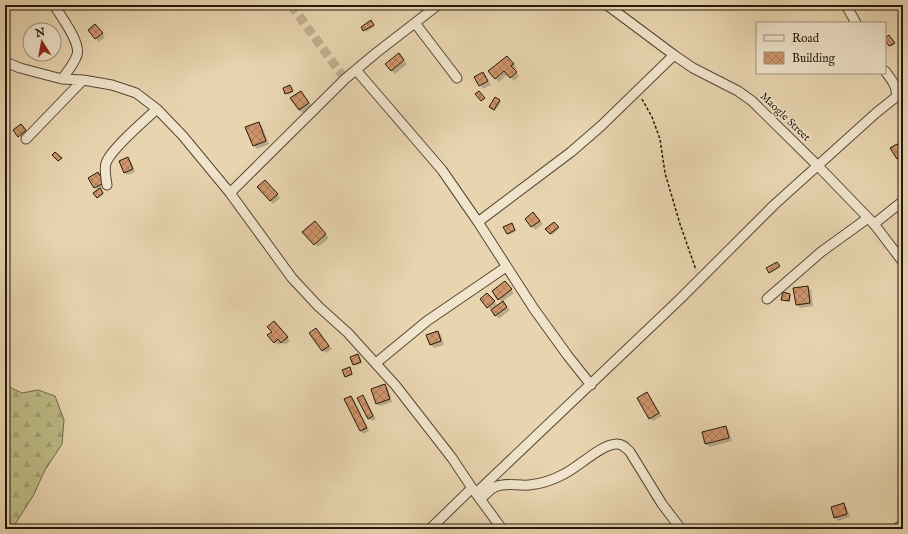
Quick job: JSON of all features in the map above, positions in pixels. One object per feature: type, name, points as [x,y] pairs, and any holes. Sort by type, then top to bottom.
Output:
[{"type":"street","points":[[54,5],[77,44],[78,54],[62,79]]},
{"type":"street","points":[[230,193],[356,70],[438,5]]},
{"type":"street","name":"Maogle Street","points":[[607,5],[693,68],[738,91],[752,101],[871,221],[903,262]]},
{"type":"street","points":[[846,5],[855,22]]},
{"type":"street","points":[[415,23],[457,78]]},
{"type":"street","points":[[478,222],[571,152],[601,126],[674,55]]},
{"type":"street","points":[[5,62],[20,68],[62,79],[83,80],[112,85],[136,93],[158,109],[183,136],[230,193],[292,278],[318,306],[348,333],[396,386],[452,458],[502,529]]},
{"type":"street","points":[[356,70],[442,170],[543,321],[591,385]]},
{"type":"street","points":[[430,529],[476,493],[591,385],[699,280],[774,204],[896,97],[895,87],[886,73]]},
{"type":"street","points":[[26,138],[83,80]]},
{"type":"street","points":[[107,185],[105,168],[106,162],[123,141],[158,109]]},
{"type":"street","points":[[767,299],[821,252],[903,200]]},
{"type":"street","points":[[376,363],[427,321],[506,267]]},
{"type":"street","points":[[476,493],[504,484],[528,485],[542,483],[567,473],[595,453],[609,446],[617,444],[623,445],[630,452],[662,504],[681,529]]},
{"type":"street","points":[[896,529],[903,524]]},
{"type":"path","points":[[637,91],[652,117],[660,140],[665,174],[699,280]]},
{"type":"green space","points":[[5,383],[7,386],[22,393],[38,390],[55,396],[64,420],[62,444],[45,470],[33,496],[12,529],[5,529]]},
{"type":"building","points":[[371,20],[374,25],[363,31],[361,27]]},
{"type":"building","points":[[95,24],[103,33],[95,39],[88,30]]},
{"type":"building","points":[[889,35],[895,43],[889,46],[886,42],[886,37]]},
{"type":"building","points":[[399,53],[404,60],[391,71],[385,64]]},
{"type":"building","points":[[507,56],[514,64],[511,66],[517,72],[510,78],[504,71],[495,79],[488,71]]},
{"type":"building","points":[[483,72],[488,81],[479,86],[474,77]]},
{"type":"building","points":[[290,85],[293,91],[285,94],[283,88]]},
{"type":"building","points":[[301,91],[309,103],[299,110],[290,98]]},
{"type":"building","points":[[479,91],[485,98],[481,101],[475,94]]},
{"type":"building","points":[[495,97],[500,100],[494,110],[489,107]]},
{"type":"building","points":[[259,122],[266,141],[253,146],[245,127]]},
{"type":"building","points":[[21,124],[26,130],[18,137],[13,130]]},
{"type":"building","points":[[897,144],[903,152],[903,155],[897,159],[890,148]]},
{"type":"building","points":[[55,152],[62,158],[58,161],[52,155]]},
{"type":"building","points":[[128,157],[133,169],[124,173],[119,161]]},
{"type":"building","points":[[98,172],[104,183],[94,188],[88,178]]},
{"type":"building","points":[[265,180],[278,194],[270,201],[257,187]]},
{"type":"building","points":[[100,188],[103,193],[97,198],[93,193]]},
{"type":"building","points":[[533,212],[540,221],[531,227],[525,219]]},
{"type":"building","points":[[315,221],[326,234],[314,245],[302,232]]},
{"type":"building","points":[[554,222],[559,227],[550,234],[545,229]]},
{"type":"building","points":[[512,223],[515,230],[507,234],[503,227]]},
{"type":"building","points":[[777,262],[780,266],[769,273],[766,268]]},
{"type":"building","points":[[505,281],[512,289],[498,300],[492,291]]},
{"type":"building","points":[[808,286],[810,303],[796,305],[793,288]]},
{"type":"building","points":[[783,292],[790,294],[789,301],[781,300]]},
{"type":"building","points":[[487,293],[495,301],[487,308],[480,299]]},
{"type":"building","points":[[503,301],[507,307],[495,316],[491,310]]},
{"type":"building","points":[[274,321],[288,337],[281,343],[278,339],[274,343],[267,335],[272,332],[267,327]]},
{"type":"building","points":[[316,328],[329,346],[322,351],[309,333]]},
{"type":"building","points":[[438,331],[441,341],[430,345],[426,335]]},
{"type":"building","points":[[358,354],[361,362],[353,365],[350,357]]},
{"type":"building","points":[[350,367],[352,374],[345,377],[342,370]]},
{"type":"building","points":[[385,384],[390,399],[376,404],[371,389]]},
{"type":"building","points":[[647,392],[659,413],[649,419],[637,398]]},
{"type":"building","points":[[363,395],[373,416],[368,419],[357,398]]},
{"type":"building","points":[[351,396],[367,428],[360,431],[344,399]]},
{"type":"building","points":[[726,426],[729,438],[705,444],[702,432]]},
{"type":"building","points":[[844,503],[847,514],[834,518],[831,507]]},
{"type":"tunnel","points":[[291,5],[345,79]]}]
